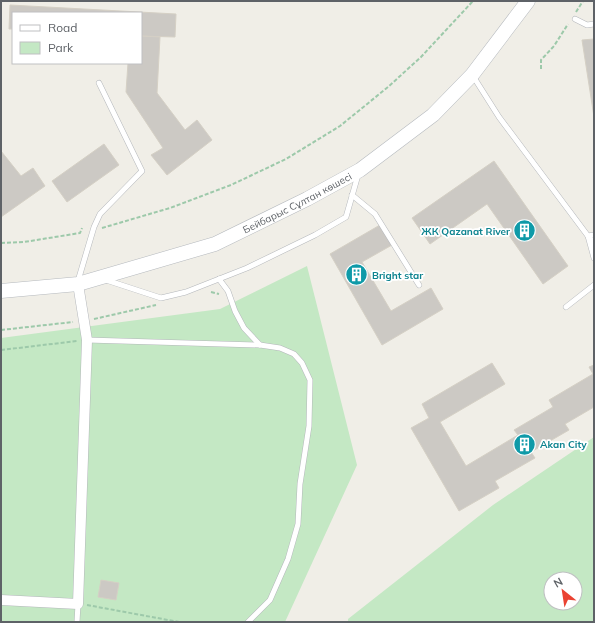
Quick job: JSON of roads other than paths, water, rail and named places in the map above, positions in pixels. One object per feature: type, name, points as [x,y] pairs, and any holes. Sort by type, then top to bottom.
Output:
[{"type":"street","name":"Бейбарыс Сұлтан көшесі","points":[[1,291],[78,284],[215,244],[307,199],[360,170],[433,115],[472,75],[528,1]]},
{"type":"street","points":[[1,600],[78,604],[87,340],[78,284]]},
{"type":"lane","points":[[573,19],[587,25],[594,24]]},
{"type":"lane","points":[[472,75],[500,117],[591,235],[594,243]]},
{"type":"lane","points":[[78,284],[94,227],[100,214],[142,171],[99,83]]},
{"type":"lane","points":[[100,278],[161,298],[186,292],[247,268],[315,235],[346,217],[360,170]]},
{"type":"lane","points":[[352,195],[375,214],[419,285]]},
{"type":"lane","points":[[591,235],[594,258]]},
{"type":"lane","points":[[219,279],[228,291],[235,311],[244,328],[260,345]]},
{"type":"lane","points":[[566,307],[594,285]]},
{"type":"lane","points":[[87,340],[260,345],[280,348],[294,354],[302,363],[310,380],[309,426],[300,484],[298,524],[288,559],[270,600],[248,622]]},
{"type":"lane","points":[[77,622],[78,604]]},
{"type":"place","name":"ЖК Qazanat River","points":[[525,231]]},
{"type":"place","name":"Bright star","points":[[356,275]]},
{"type":"place","name":"Akan City","points":[[524,444]]}]
